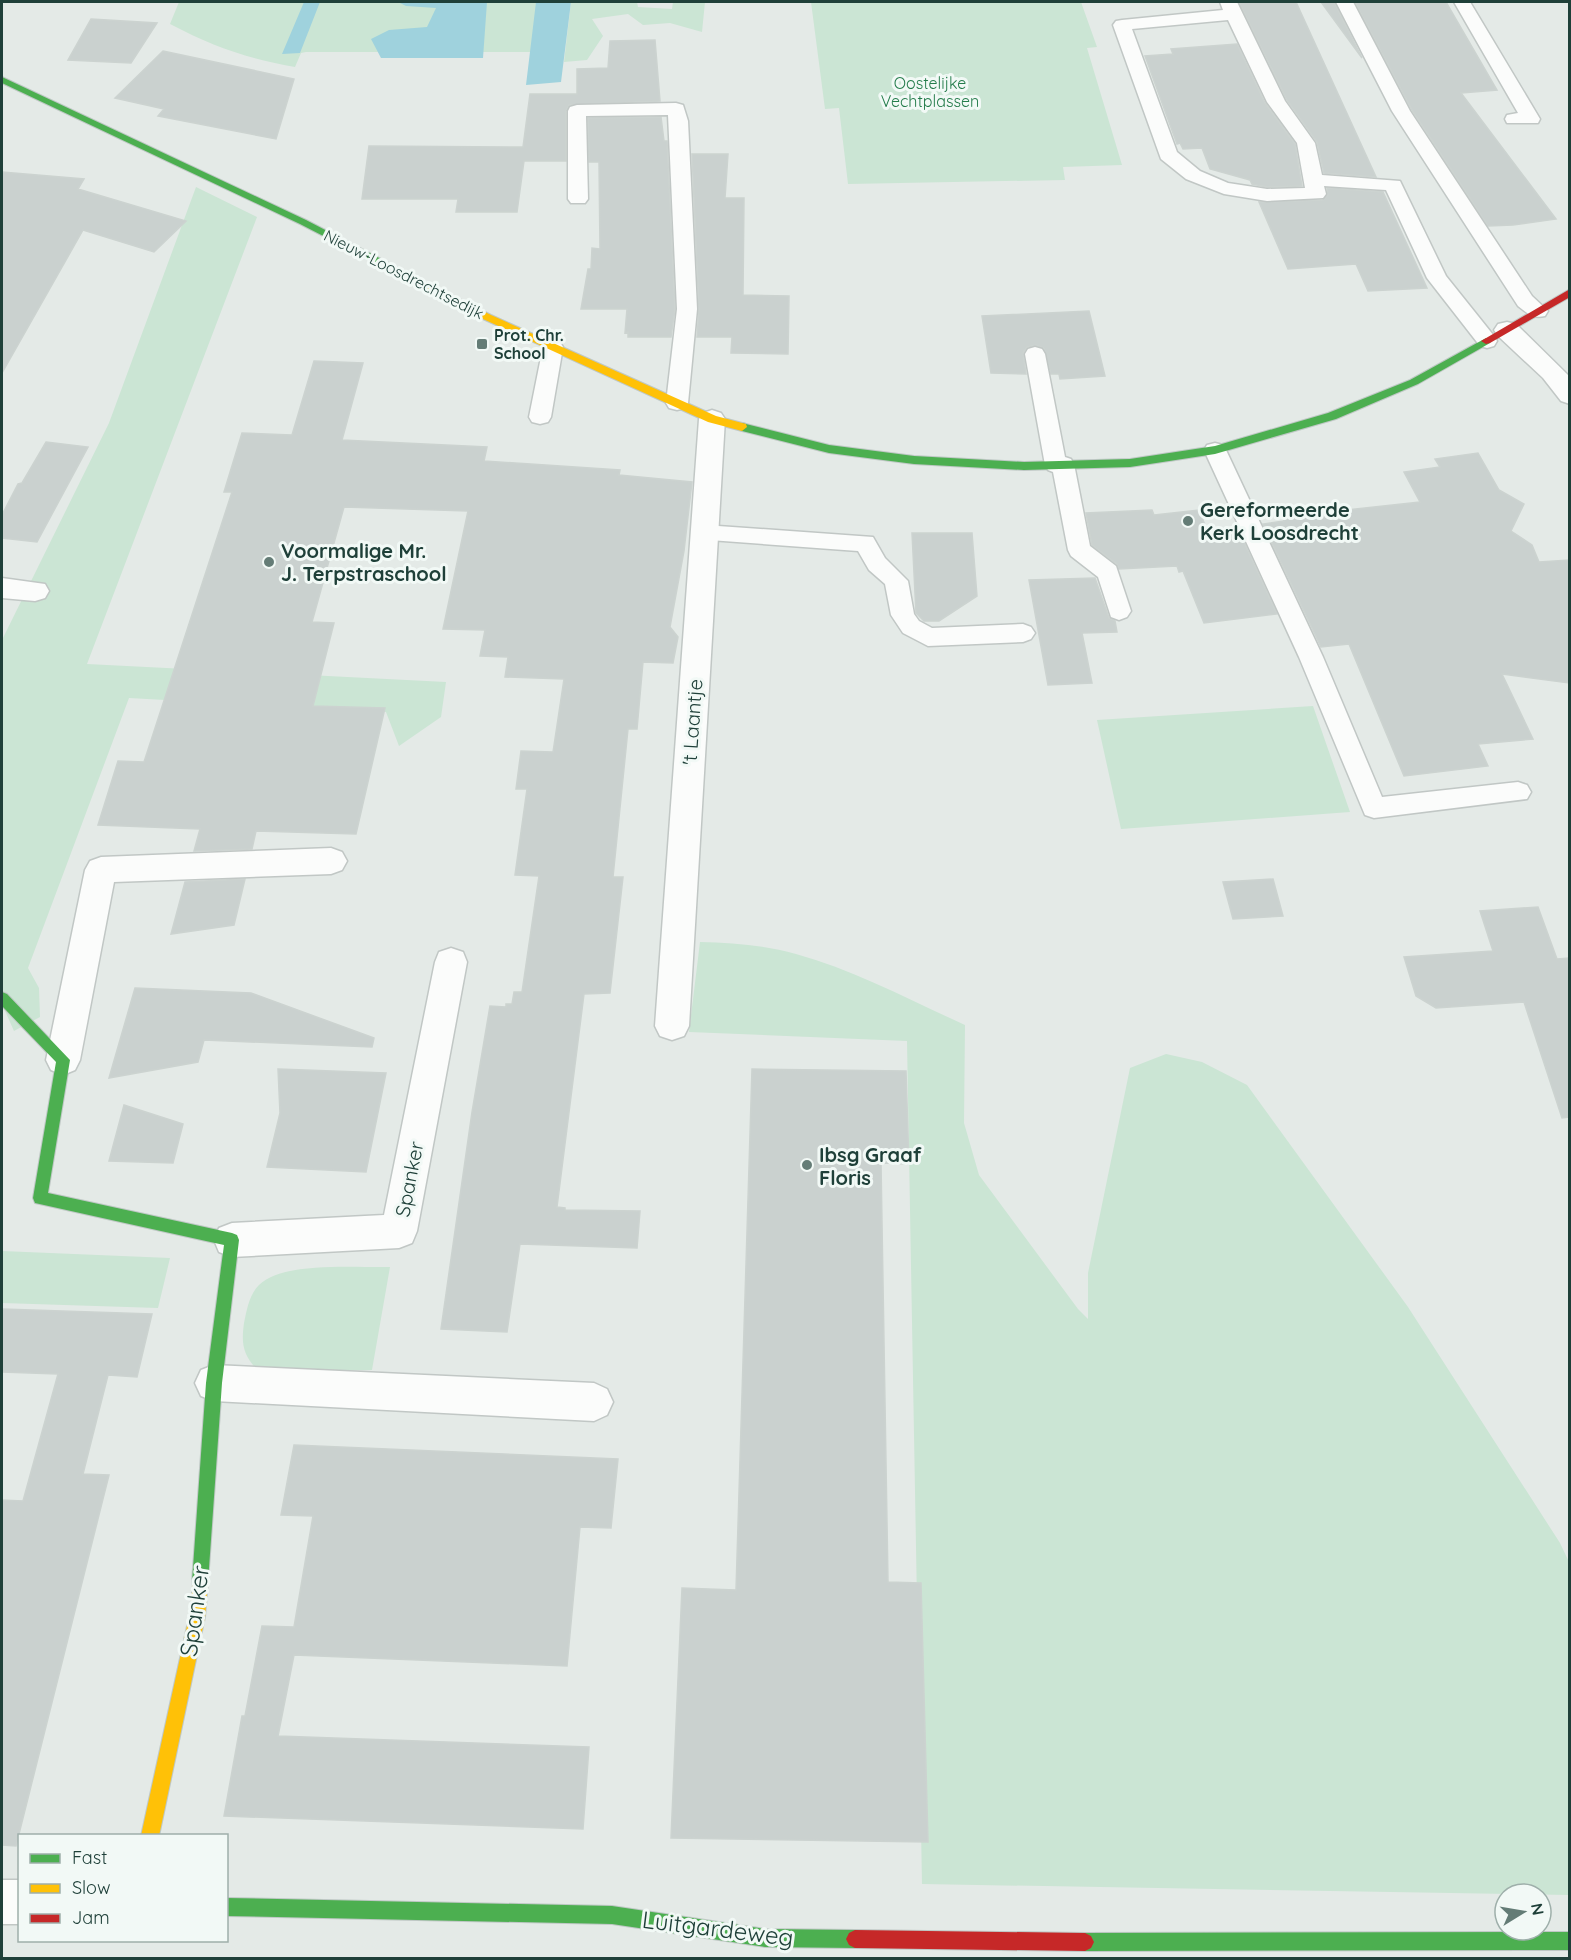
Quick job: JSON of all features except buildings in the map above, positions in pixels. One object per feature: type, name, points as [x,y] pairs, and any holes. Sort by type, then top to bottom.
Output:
[{"type":"street","name":"Nieuw-Loosdrechtsedijk","points":[[2,80],[303,222],[487,318],[712,419],[829,449],[914,460],[1024,466],[1130,463],[1215,450],[1332,416],[1414,382],[1497,336],[1569,292]]},
{"type":"street","points":[[1497,336],[1552,372],[1569,395]]},
{"type":"street","name":"'t Laantje","points":[[672,1026],[712,419]]},
{"type":"street","points":[[2,588],[36,591]]},
{"type":"street","name":"Spanker","points":[[332,861],[101,870],[63,1060],[40,1198],[232,1240],[399,1231],[451,962]]},
{"type":"street","points":[[2,998],[63,1060]]},
{"type":"street","name":"Spanker","points":[[150,1834],[197,1617],[214,1383],[232,1240]]},
{"type":"street","points":[[214,1383],[594,1401]]},
{"type":"street","points":[[2,1902],[18,1902]]},
{"type":"street","name":"Luitgardeweg","points":[[228,1907],[612,1915],[765,1938],[1082,1950],[1569,1941]]},
{"type":"lane","points":[[1344,2],[1401,111],[1525,301],[1538,311]]},
{"type":"lane","points":[[1462,2],[1531,119],[1514,119]]},
{"type":"lane","points":[[1231,8],[1276,102],[1306,143],[1313,180],[1316,194],[1267,195],[1224,188],[1193,175],[1168,155],[1122,25],[1231,8]]},
{"type":"lane","points":[[578,199],[577,111],[676,110],[679,121],[687,309],[678,403]]},
{"type":"lane","points":[[1313,180],[1393,185],[1437,278],[1497,336]]},
{"type":"lane","points":[[540,417],[553,347]]},
{"type":"lane","points":[[1035,354],[1079,550],[1098,567],[1108,572],[1119,612]]},
{"type":"lane","points":[[1215,450],[1311,657],[1374,808],[1518,792]]},
{"type":"lane","points":[[704,533],[866,543],[878,564],[896,581],[903,615],[911,627],[928,637],[1023,633]]},
{"type":"green space","points":[[179,2],[565,2],[562,52],[306,52],[301,53],[295,67],[231,51],[170,24]]},
{"type":"green space","points":[[571,2],[637,2],[638,7],[672,9],[673,2],[705,2],[702,32],[670,23],[643,25],[628,14],[592,19],[603,36],[587,60],[564,62]]},
{"type":"green space","name":"Oostelijke Vechtplassen","points":[[811,2],[1081,2],[1097,47],[1087,48],[1122,165],[1063,167],[1065,180],[848,184],[839,108],[825,109]]},
{"type":"green space","points":[[196,187],[257,217],[87,664],[446,682],[441,717],[399,746],[386,712],[129,698],[28,968],[39,988],[40,1017],[14,1031],[2,1004],[2,640],[109,423]]},
{"type":"green space","points":[[1313,706],[1350,812],[1121,829],[1097,720]]},
{"type":"green space","points":[[700,942],[760,947],[818,961],[882,986],[965,1025],[964,1123],[979,1175],[1078,1309],[1088,1319],[1088,1273],[1130,1068],[1166,1054],[1202,1062],[1247,1085],[1408,1307],[1560,1543],[1569,1562],[1569,1895],[1553,1895],[1553,1882],[1493,1882],[1493,1894],[922,1884],[907,1041],[689,1032]]},
{"type":"green space","points":[[2,1251],[170,1258],[158,1308],[2,1303]]},
{"type":"green space","points":[[321,1267],[390,1267],[372,1370],[259,1372],[249,1360],[244,1349],[243,1338],[247,1307],[259,1285],[270,1277],[285,1272]]},
{"type":"water","points":[[304,2],[320,2],[300,53],[282,54]]},
{"type":"water","points":[[398,2],[487,2],[483,58],[381,58],[371,39],[389,30],[427,27],[436,8],[406,6]]},
{"type":"water","points":[[536,2],[571,2],[561,82],[526,85]]},
{"type":"traffic: fast","points":[[2,80],[303,222],[432,288]]},
{"type":"traffic: fast","points":[[742,427],[829,449],[914,460],[1024,466],[1130,463],[1215,450],[1332,416],[1414,382],[1486,341]]},
{"type":"traffic: fast","points":[[2,998],[63,1060],[40,1198],[232,1240],[214,1383],[200,1582]]},
{"type":"traffic: fast","points":[[228,1907],[612,1915],[765,1938],[855,1939]]},
{"type":"traffic: fast","points":[[1085,1942],[1570,1941]]},
{"type":"traffic: slow","points":[[432,288],[487,317],[712,419],[742,427]]},
{"type":"traffic: slow","points":[[150,1834],[197,1617],[200,1582]]},
{"type":"traffic: jam","points":[[1486,341],[1570,292]]},
{"type":"traffic: jam","points":[[855,1939],[1085,1942]]},
{"type":"place","name":"Prot. Chr. School","points":[[482,344]]},
{"type":"place","name":"Gereformeerde Kerk Loosdrecht","points":[[1188,521]]},
{"type":"place","name":"Voormalige Mr. J. Terpstraschool","points":[[269,562]]},
{"type":"place","name":"Ibsg Graaf Floris","points":[[807,1165]]}]
